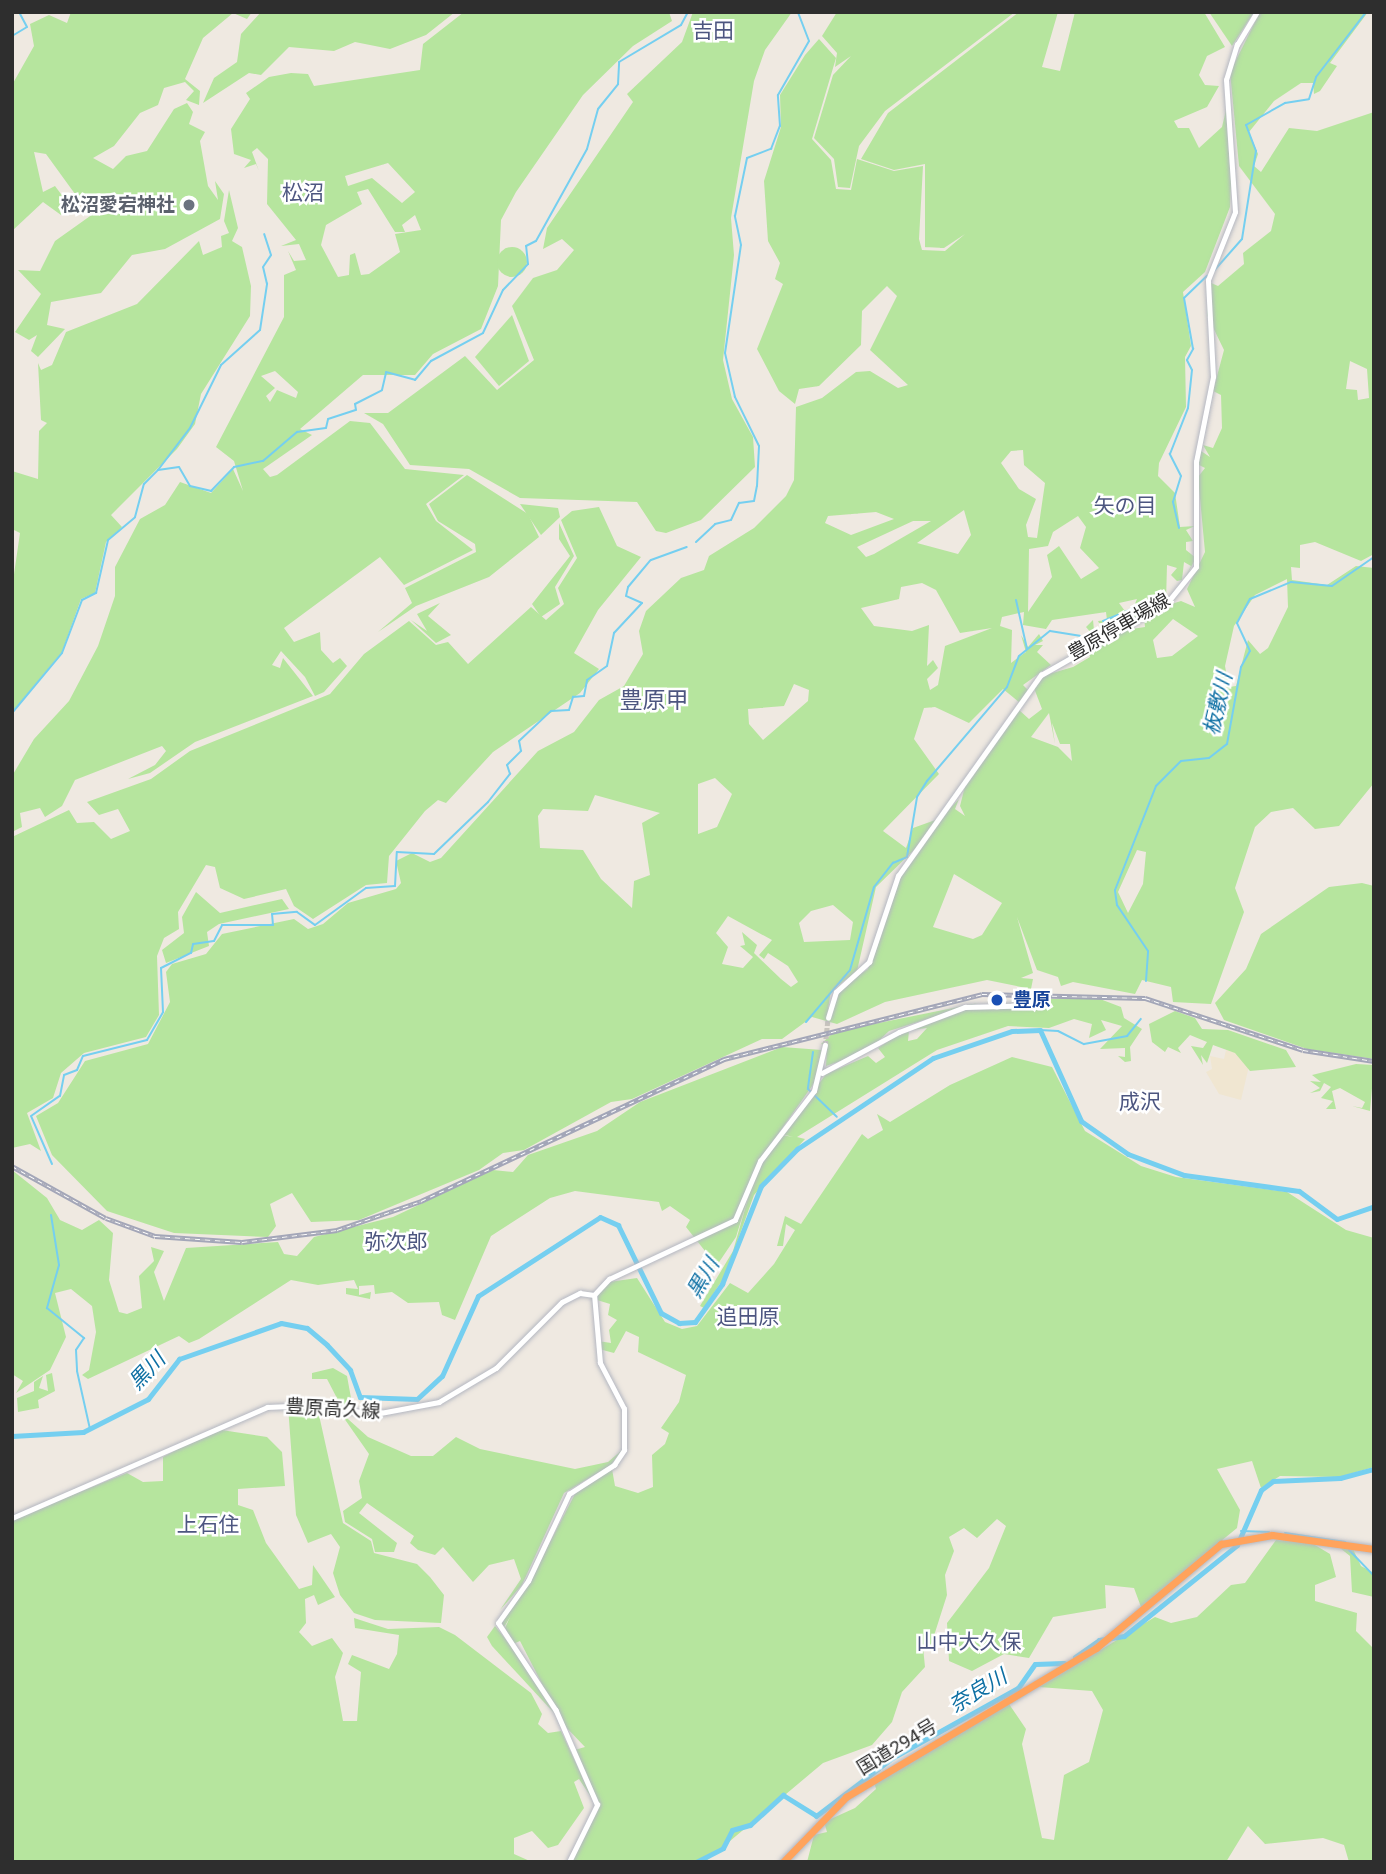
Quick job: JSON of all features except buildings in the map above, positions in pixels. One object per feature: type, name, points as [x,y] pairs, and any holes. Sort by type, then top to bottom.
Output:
[{"type":"highway","name":"国道294号","points":[[783,1862],[823,1817],[869,1780],[1105,1642],[1205,1555],[1235,1539],[1283,1536],[1374,1549]]},
{"type":"main road","name":"豊原停車場線","points":[[828,1018],[834,994],[869,962],[898,876],[1041,675],[1171,600],[1196,567],[1196,462],[1213,377],[1208,280],[1235,204],[1226,80],[1237,45],[1257,12]]},
{"type":"main road","points":[[569,1862],[597,1805],[555,1711],[498,1623],[527,1581],[568,1495],[614,1465],[624,1450],[624,1409],[600,1363],[594,1295],[630,1269],[735,1220],[760,1161],[822,1073],[900,1032],[965,1007],[1041,1005]]},
{"type":"main road","points":[[822,1073],[825,1045]]},
{"type":"main road","name":"豊原高久線","points":[[12,1518],[267,1407],[312,1405],[375,1414],[433,1404],[491,1372],[562,1302],[580,1293],[594,1295]]},
{"type":"shaded area","points":[[1226,1050],[1242,1054],[1249,1066],[1241,1100],[1219,1094],[1206,1072],[1212,1069],[1210,1056],[1224,1059]]},
{"type":"green space","points":[[71,12],[252,12],[247,19],[233,13],[203,38],[185,79],[200,91],[199,105],[186,100],[194,91],[185,82],[164,88],[158,105],[140,113],[114,146],[93,158],[113,169],[126,156],[147,151],[174,109],[187,103],[193,112],[189,124],[205,132],[200,141],[208,186],[218,200],[215,181],[224,194],[220,219],[165,249],[132,255],[101,293],[51,302],[47,325],[65,329],[38,357],[31,351],[37,335],[29,340],[15,332],[41,294],[18,270],[40,271],[55,241],[93,214],[81,195],[61,215],[43,202],[12,231],[12,85],[34,46],[30,24],[49,15],[67,23]],"holes":[[[34,152],[46,154],[75,194],[64,198],[55,186],[43,192]]]},
{"type":"green space","points":[[261,12],[455,12],[426,35],[390,49],[355,42],[334,51],[289,47],[261,75],[249,73],[203,103],[214,78],[237,62],[241,34]]},
{"type":"green space","points":[[464,12],[669,12],[672,21],[633,46],[583,95],[516,192],[501,220],[498,286],[481,329],[433,354],[415,375],[363,375],[300,429],[312,435],[263,469],[270,477],[277,475],[350,421],[370,423],[405,469],[464,475],[426,504],[436,521],[473,550],[404,585],[380,557],[284,628],[294,642],[320,632],[321,650],[333,663],[340,658],[347,666],[324,692],[315,696],[305,677],[281,651],[272,665],[280,668],[283,658],[313,696],[195,742],[150,773],[128,779],[155,765],[166,751],[162,746],[75,780],[62,806],[45,817],[40,808],[20,813],[22,827],[12,832],[12,776],[34,739],[69,701],[98,646],[115,596],[115,567],[140,519],[165,505],[180,482],[211,493],[233,469],[243,491],[234,461],[216,447],[284,317],[284,275],[296,270],[288,251],[294,261],[306,260],[299,244],[281,246],[296,240],[267,204],[268,159],[257,148],[252,152],[259,171],[256,164],[244,168],[251,160],[234,154],[231,129],[250,99],[246,93],[269,77],[291,73],[308,74],[314,86],[420,70],[423,44]],"holes":[[[388,163],[415,192],[402,203],[372,178],[348,186],[345,176]],[[368,189],[395,232],[405,232],[402,225],[415,215],[421,230],[395,234],[400,252],[369,274],[361,275],[355,253],[350,255],[349,275],[338,277],[321,245],[326,225],[362,204],[357,192]],[[275,371],[298,392],[296,398],[277,390],[270,402],[266,396],[275,388],[261,376]]]},
{"type":"green space","points":[[693,12],[792,12],[765,50],[754,81],[731,218],[734,255],[723,360],[732,399],[753,437],[755,467],[701,520],[666,533],[656,531],[637,502],[520,498],[469,469],[410,465],[383,424],[364,413],[388,413],[465,356],[497,390],[534,360],[512,306],[533,278],[557,270],[574,250],[562,239],[543,249],[547,228],[633,102],[627,94],[682,42]]},
{"type":"green space","points":[[837,12],[1015,12],[885,111],[859,146],[850,188],[838,187],[834,159],[814,138],[833,75],[851,56],[835,67],[837,53],[822,36]]},
{"type":"green space","points":[[1019,12],[1058,12],[1042,67],[1060,71],[1075,12],[1204,12],[1225,47],[1207,56],[1199,75],[1205,85],[1219,86],[1207,107],[1174,121],[1178,128],[1189,128],[1199,148],[1222,127],[1226,110],[1231,181],[1230,207],[1205,272],[1183,292],[1191,346],[1185,357],[1186,407],[1159,463],[1158,476],[1175,493],[1180,527],[1195,526],[1186,530],[1193,541],[1186,542],[1186,550],[1196,558],[1184,580],[1191,566],[1184,562],[1182,580],[1177,581],[1171,575],[1177,568],[1167,565],[1166,602],[1154,609],[1152,600],[1141,602],[1138,618],[1130,615],[1137,599],[1119,603],[1128,615],[1103,622],[1108,635],[1097,640],[1086,627],[1093,620],[1094,630],[1102,629],[1098,621],[1107,620],[1106,612],[1052,620],[1046,629],[1023,625],[1024,612],[1002,617],[1000,626],[1012,630],[1011,663],[1026,652],[1021,635],[1028,647],[1039,634],[1043,641],[1035,645],[1043,645],[1037,652],[1051,665],[1023,685],[1028,690],[1032,685],[1020,703],[1003,689],[969,723],[935,707],[924,708],[914,739],[939,774],[883,831],[906,848],[913,828],[941,818],[959,799],[955,809],[965,816],[960,806],[965,786],[1004,729],[1019,710],[1029,719],[1042,709],[1034,688],[1042,676],[1073,667],[1090,657],[1088,649],[1125,630],[1145,627],[1144,617],[1165,606],[1181,601],[1195,607],[1187,589],[1205,552],[1198,477],[1205,468],[1197,464],[1201,451],[1210,457],[1203,445],[1213,448],[1222,428],[1221,395],[1213,391],[1224,350],[1207,315],[1209,282],[1218,286],[1244,264],[1243,253],[1271,231],[1275,214],[1239,166],[1230,72],[1260,12],[1368,12],[1330,63],[1337,66],[1320,91],[1314,94],[1313,83],[1301,83],[1274,101],[1249,132],[1258,154],[1254,166],[1261,172],[1289,128],[1317,131],[1374,112],[1374,554],[1361,561],[1315,542],[1300,545],[1300,568],[1291,567],[1292,580],[1327,585],[1356,566],[1374,568],[1374,783],[1339,826],[1315,829],[1293,808],[1271,812],[1255,827],[1235,888],[1244,912],[1211,1004],[1173,1002],[1171,987],[1142,980],[1135,994],[1073,982],[1061,986],[1058,977],[1037,970],[1017,917],[1033,973],[1021,978],[1033,979],[1031,989],[987,980],[885,1002],[837,1024],[812,1017],[782,1039],[762,1039],[632,1099],[611,1102],[524,1150],[503,1153],[479,1170],[359,1220],[311,1222],[292,1193],[270,1204],[276,1226],[268,1237],[174,1233],[107,1211],[52,1155],[36,1116],[58,1103],[85,1061],[148,1044],[170,1002],[166,972],[172,964],[206,954],[222,934],[294,919],[308,929],[323,924],[348,903],[396,889],[401,883],[396,861],[412,853],[430,862],[441,858],[538,751],[574,732],[599,700],[624,686],[643,654],[639,631],[646,611],[681,578],[704,570],[709,556],[754,528],[786,496],[794,480],[796,407],[822,398],[856,372],[870,371],[898,388],[908,385],[870,350],[897,296],[887,286],[862,311],[861,345],[819,386],[799,389],[795,404],[779,391],[757,349],[783,284],[775,279],[780,263],[768,241],[764,181],[781,127],[780,95],[805,55],[819,39],[836,58],[812,139],[831,160],[836,189],[851,190],[857,159],[894,171],[923,166],[919,239],[922,250],[945,251],[965,234],[944,248],[925,247],[925,164],[894,170],[861,159],[888,113]],"holes":[[[1350,361],[1367,369],[1369,398],[1358,400],[1357,390],[1346,389]],[[1023,450],[1024,465],[1045,483],[1037,538],[1028,537],[1026,525],[1036,499],[1019,489],[1001,463],[1011,451]],[[964,510],[971,535],[958,554],[917,543]],[[876,512],[894,519],[851,535],[825,523],[828,516]],[[1078,516],[1086,527],[1080,548],[1099,568],[1081,579],[1059,546],[1047,555],[1052,577],[1028,612],[1029,549],[1048,546],[1053,532]],[[913,521],[931,521],[866,557],[857,547]],[[1287,579],[1288,607],[1268,648],[1260,654],[1248,640],[1236,686],[1229,687],[1225,666],[1234,626],[1255,595]],[[922,583],[936,590],[960,633],[992,628],[945,646],[938,685],[930,690],[927,679],[938,668],[933,660],[927,666],[929,625],[912,631],[874,626],[861,608],[899,599],[901,587]],[[1173,619],[1198,636],[1172,656],[1157,658],[1153,640]],[[794,684],[809,690],[808,701],[763,740],[749,724],[748,709],[784,706]],[[1049,713],[1055,744],[1052,723],[1060,744],[1070,744],[1072,761],[1058,747],[1031,737]],[[715,778],[732,794],[717,827],[698,834],[698,784]],[[595,795],[660,813],[642,823],[650,875],[634,881],[632,908],[601,879],[583,850],[540,848],[538,816],[543,809],[588,811]],[[914,850],[890,894],[868,969],[842,986],[828,1009],[831,991],[857,971],[876,887]],[[1137,850],[1146,852],[1143,884],[1128,913],[1118,892]],[[954,874],[1002,903],[982,935],[973,939],[933,927]],[[833,905],[853,922],[850,940],[804,942],[799,923],[811,911]],[[728,916],[772,940],[759,955],[764,959],[768,953],[788,966],[798,982],[791,987],[781,979],[754,953],[757,945],[742,932],[745,945],[740,946],[753,957],[743,968],[722,964],[728,947],[716,933]]]},
{"type":"green space","points":[[1209,12],[1254,12],[1232,46]]},
{"type":"green space","points":[[229,190],[238,228],[232,241],[242,247],[251,286],[250,316],[201,394],[195,424],[177,449],[111,515],[122,527],[106,542],[95,593],[81,599],[62,652],[12,712],[12,588],[20,533],[12,529],[12,471],[38,479],[39,431],[47,423],[41,420],[38,363],[41,370],[52,365],[66,332],[137,304],[199,241],[203,255],[222,247],[221,236],[229,233],[224,221]]},
{"type":"green space","points":[[512,247],[522,252],[527,262],[522,272],[512,277],[502,272],[497,262],[502,252]]},
{"type":"green space","points":[[512,315],[529,361],[499,386],[475,357]]},
{"type":"green space","points":[[467,475],[528,514],[539,537],[489,577],[416,606],[378,632],[412,603],[405,588],[476,552],[475,544],[438,521],[429,504]]},
{"type":"green space","points":[[520,504],[558,508],[560,517],[541,535]]},
{"type":"green space","points":[[599,507],[617,546],[641,557],[598,610],[574,653],[599,669],[580,693],[493,752],[446,803],[438,800],[425,811],[389,856],[387,883],[366,885],[313,919],[294,906],[286,889],[244,899],[220,888],[215,867],[206,865],[178,912],[179,929],[164,938],[157,956],[159,1015],[146,1037],[84,1053],[61,1073],[53,1098],[27,1113],[41,1151],[30,1144],[12,1148],[12,837],[69,810],[77,823],[94,822],[111,839],[130,831],[118,809],[99,815],[87,802],[151,779],[190,751],[330,694],[364,654],[409,621],[436,645],[448,642],[468,664],[531,607],[546,620],[564,604],[558,588],[577,558],[561,520],[572,511]]},
{"type":"green space","points":[[559,523],[574,556],[555,587],[560,604],[541,617],[532,604],[570,556],[559,539]]},
{"type":"green space","points":[[440,603],[428,616],[451,635],[436,643],[411,620],[427,631],[417,614]]},
{"type":"green space","points":[[1362,883],[1374,886],[1374,1059],[1307,1049],[1224,1020],[1215,1003],[1246,969],[1261,934],[1329,887]]},
{"type":"green space","points":[[196,892],[220,913],[282,899],[289,909],[219,924],[207,932],[209,946],[166,963],[162,950],[184,933],[182,917]]},
{"type":"green space","points":[[1043,999],[1100,999],[1121,1007],[1124,1018],[1142,1029],[1130,1047],[1131,1061],[1125,1062],[1118,1056],[1125,1057],[1125,1048],[1100,1049],[1122,1026],[1101,1020],[1106,1030],[1089,1038],[1092,1024],[1074,1019],[1049,1028],[1008,1026],[937,1050],[797,1137],[805,1139],[754,1195],[725,1276],[704,1308],[700,1306],[733,1251],[755,1174],[782,1135],[793,1137],[782,1134],[826,1074],[868,1056],[876,1063],[885,1057],[878,1048],[899,1034],[909,1031],[908,1041],[917,1039],[927,1028],[911,1030],[966,1008],[1042,1006]]},
{"type":"green space","points":[[978,1003],[889,1031],[867,1052],[826,1066],[827,1045],[821,1044],[834,1032]]},
{"type":"green space","points":[[1175,1011],[1195,1018],[1202,1029],[1228,1030],[1286,1050],[1296,1067],[1250,1071],[1235,1053],[1213,1045],[1207,1063],[1201,1055],[1203,1065],[1191,1046],[1203,1048],[1207,1042],[1190,1035],[1178,1048],[1181,1053],[1168,1047],[1165,1052],[1152,1042],[1149,1024]]},
{"type":"green space","points":[[782,1047],[822,1050],[817,1079],[759,1161],[736,1237],[711,1274],[709,1256],[686,1227],[690,1220],[670,1206],[662,1211],[659,1202],[575,1191],[550,1198],[491,1236],[455,1320],[442,1315],[439,1302],[408,1303],[392,1292],[375,1294],[374,1285],[359,1286],[359,1295],[371,1292],[370,1299],[346,1294],[346,1288],[358,1289],[354,1280],[318,1285],[291,1280],[199,1339],[189,1343],[179,1336],[88,1379],[82,1375],[89,1370],[96,1332],[92,1306],[71,1289],[55,1293],[66,1337],[50,1370],[16,1393],[23,1381],[12,1374],[12,1170],[47,1198],[60,1220],[82,1230],[99,1220],[113,1233],[109,1280],[119,1312],[127,1314],[142,1308],[139,1276],[154,1261],[151,1247],[164,1251],[154,1272],[164,1301],[186,1248],[278,1242],[284,1254],[297,1256],[314,1237],[393,1217],[493,1170],[513,1172],[528,1155],[597,1131],[640,1102]]},
{"type":"green space","points":[[1012,1057],[1052,1067],[1085,1131],[1141,1166],[1176,1177],[1287,1192],[1346,1230],[1374,1238],[1374,1467],[1339,1477],[1280,1476],[1261,1488],[1252,1461],[1217,1469],[1240,1510],[1237,1528],[1141,1607],[1134,1588],[1105,1585],[1106,1608],[1053,1617],[1029,1658],[1004,1654],[972,1671],[949,1661],[947,1623],[989,1568],[1006,1526],[997,1519],[977,1538],[964,1528],[949,1537],[954,1551],[945,1575],[947,1595],[931,1645],[923,1647],[925,1667],[902,1692],[892,1722],[872,1745],[823,1763],[705,1862],[569,1862],[598,1810],[571,1751],[585,1747],[562,1723],[520,1641],[513,1644],[505,1628],[510,1617],[503,1629],[500,1623],[526,1588],[576,1492],[612,1469],[615,1486],[638,1493],[653,1487],[652,1455],[665,1444],[669,1433],[661,1428],[679,1402],[686,1375],[638,1352],[639,1337],[626,1331],[614,1353],[599,1349],[598,1341],[611,1343],[609,1330],[617,1320],[608,1315],[610,1304],[597,1300],[599,1291],[609,1282],[637,1278],[665,1322],[682,1329],[697,1326],[730,1283],[748,1293],[774,1264],[795,1230],[786,1224],[783,1246],[777,1246],[785,1216],[801,1224],[862,1134],[868,1139],[883,1130],[877,1114],[890,1122],[950,1085]]},
{"type":"green space","points":[[1356,1064],[1374,1065],[1370,1111],[1352,1106],[1362,1108],[1365,1102],[1340,1088],[1332,1091],[1336,1109],[1326,1109],[1333,1101],[1321,1098],[1331,1087],[1324,1083],[1320,1091],[1310,1093],[1320,1088],[1310,1081],[1321,1082],[1312,1075]]},
{"type":"green space","points":[[333,1368],[347,1376],[353,1409],[340,1404],[327,1379],[312,1379],[312,1373]]},
{"type":"green space","points":[[52,1373],[55,1391],[38,1400],[39,1408],[18,1412],[17,1398],[34,1391],[34,1382],[43,1376],[39,1388],[48,1391],[46,1375]]},
{"type":"green space","points":[[288,1406],[317,1406],[343,1523],[371,1541],[374,1553],[417,1564],[430,1577],[444,1595],[441,1623],[375,1620],[354,1613],[340,1595],[333,1573],[340,1547],[331,1534],[308,1543],[296,1515]]},
{"type":"green space","points":[[339,1411],[368,1437],[411,1456],[433,1456],[456,1437],[480,1449],[575,1469],[608,1462],[622,1450],[611,1465],[564,1493],[522,1585],[500,1610],[521,1579],[514,1559],[489,1565],[473,1582],[443,1547],[435,1555],[418,1550],[410,1543],[414,1536],[367,1503],[359,1513],[397,1543],[394,1552],[375,1552],[372,1539],[345,1522],[343,1511],[362,1498],[359,1481],[369,1454]]},
{"type":"green space","points":[[215,1429],[267,1437],[282,1452],[285,1486],[238,1489],[238,1505],[253,1510],[266,1543],[299,1589],[312,1585],[313,1565],[335,1597],[318,1605],[314,1595],[305,1599],[306,1623],[299,1632],[312,1646],[332,1638],[343,1653],[335,1677],[343,1721],[357,1721],[361,1672],[348,1664],[352,1655],[389,1669],[397,1654],[399,1635],[355,1628],[354,1618],[388,1629],[439,1627],[455,1635],[531,1693],[542,1714],[538,1724],[548,1733],[561,1731],[593,1800],[579,1779],[574,1782],[584,1808],[558,1845],[548,1848],[532,1831],[514,1838],[514,1854],[532,1862],[12,1862],[12,1519],[127,1473],[143,1482],[163,1481],[163,1457]]},
{"type":"green space","points":[[1276,1540],[1310,1542],[1330,1554],[1336,1577],[1315,1585],[1315,1601],[1357,1613],[1356,1631],[1374,1649],[1374,1862],[1349,1862],[1344,1845],[1323,1838],[1265,1844],[1248,1826],[1226,1862],[807,1862],[814,1835],[827,1832],[824,1822],[855,1808],[876,1789],[874,1782],[1009,1704],[1026,1729],[1022,1744],[1042,1838],[1054,1840],[1064,1775],[1089,1762],[1103,1710],[1092,1691],[1039,1687],[1155,1617],[1171,1623],[1197,1617],[1231,1585],[1245,1583]]},
{"type":"green space","points":[[1340,1548],[1353,1549],[1361,1566],[1374,1573],[1374,1597],[1352,1592],[1350,1556]]},
{"type":"green space","points":[[495,1626],[515,1651],[554,1713],[492,1646],[487,1637]]},
{"type":"waterway","points":[[12,36],[27,27],[19,12]]},
{"type":"waterway","points":[[12,713],[62,653],[82,600],[96,593],[108,540],[135,517],[144,484],[158,470],[179,467],[190,486],[211,491],[234,467],[263,461],[297,432],[326,428],[328,419],[356,410],[355,404],[382,390],[386,372],[415,380],[431,361],[483,333],[503,290],[528,264],[526,246],[536,241],[587,149],[598,109],[618,84],[619,62],[681,25],[688,12]]},
{"type":"waterway","points":[[696,542],[715,524],[731,520],[739,503],[754,501],[757,486],[759,446],[735,397],[725,353],[741,245],[735,216],[747,158],[771,149],[780,126],[778,95],[809,41],[798,12]]},
{"type":"waterway","points":[[1212,273],[1242,239],[1256,151],[1246,125],[1285,103],[1309,99],[1316,77],[1366,12]]},
{"type":"waterway","points":[[158,470],[190,428],[221,365],[260,330],[267,284],[263,267],[271,255],[264,234]]},
{"type":"waterway","points":[[1179,528],[1173,502],[1181,476],[1170,454],[1188,408],[1192,370],[1187,360],[1193,349],[1184,298],[1207,276]]},
{"type":"waterway","points":[[52,1164],[31,1116],[60,1096],[64,1075],[77,1070],[83,1056],[147,1040],[163,1012],[161,968],[191,953],[193,944],[214,941],[222,925],[273,925],[272,914],[297,912],[315,925],[366,888],[395,886],[397,852],[434,854],[488,802],[510,774],[507,765],[521,751],[519,741],[551,711],[569,710],[573,697],[584,696],[587,680],[607,666],[614,633],[642,603],[626,596],[628,587],[651,560],[687,547]]},
{"type":"waterway","name":"板敷川","points":[[1146,981],[1148,951],[1117,905],[1115,890],[1156,786],[1181,761],[1209,758],[1227,744],[1241,667],[1250,651],[1237,623],[1250,599],[1291,582],[1332,586],[1374,557]]},
{"type":"waterway","points":[[1103,621],[1166,595]]},
{"type":"waterway","points":[[1016,600],[1027,649]]},
{"type":"waterway","points":[[806,1022],[850,970],[874,887],[893,863],[907,857],[917,797],[927,781],[1007,687],[1019,656],[1050,631],[1080,636]]},
{"type":"waterway","name":"板敷川","points":[[1040,1030],[1058,1031],[1084,1044],[1127,1036],[1141,1019]]},
{"type":"waterway","name":"黒川","points":[[12,1436],[83,1432],[148,1399],[179,1359],[281,1323],[307,1328],[327,1345],[350,1370],[360,1397],[417,1399],[442,1376],[478,1296],[600,1217],[618,1225],[661,1313],[679,1323],[695,1322],[722,1284],[761,1186],[797,1149],[933,1058],[1012,1031],[1040,1030],[1081,1121],[1128,1154],[1184,1175],[1299,1191],[1337,1219],[1374,1206]]},
{"type":"waterway","points":[[813,1052],[808,1089],[837,1117]]},
{"type":"waterway","points":[[51,1215],[59,1265],[47,1308],[84,1338],[76,1350],[77,1371],[90,1429]]},
{"type":"waterway","name":"奈良川","points":[[1075,1657],[1099,1640],[1124,1636],[1237,1545],[1261,1490],[1273,1481],[1340,1478],[1374,1469]]},
{"type":"waterway","points":[[1241,1531],[1269,1532]]},
{"type":"waterway","points":[[1285,1533],[1345,1542]]},
{"type":"waterway","points":[[1349,1550],[1374,1576]]},
{"type":"waterway","name":"奈良川","points":[[696,1862],[723,1848],[732,1830],[750,1825],[783,1795],[816,1816],[892,1758],[1018,1688],[1035,1664],[1064,1663]]},
{"type":"tunnel","points":[[825,1045],[828,1018]]},
{"type":"railway","points":[[12,1166],[106,1218],[155,1236],[242,1242],[337,1230],[421,1201],[724,1059],[982,994],[1145,998],[1303,1050],[1374,1061]]},
{"type":"place","name":"松沼愛宕神社","points":[[189,205]]},
{"type":"place","name":"豊原","points":[[997,1000]]},
{"type":"district","name":"吉田","points":[[713,31]]},
{"type":"district","name":"松沼","points":[[303,193]]},
{"type":"district","name":"矢の目","points":[[1125,506]]},
{"type":"district","name":"豊原甲","points":[[654,701]]},
{"type":"district","name":"成沢","points":[[1140,1102]]},
{"type":"district","name":"弥次郎","points":[[396,1242]]},
{"type":"district","name":"追田原","points":[[748,1317]]},
{"type":"district","name":"上石住","points":[[208,1525]]},
{"type":"district","name":"山中大久保","points":[[969,1642]]}]
